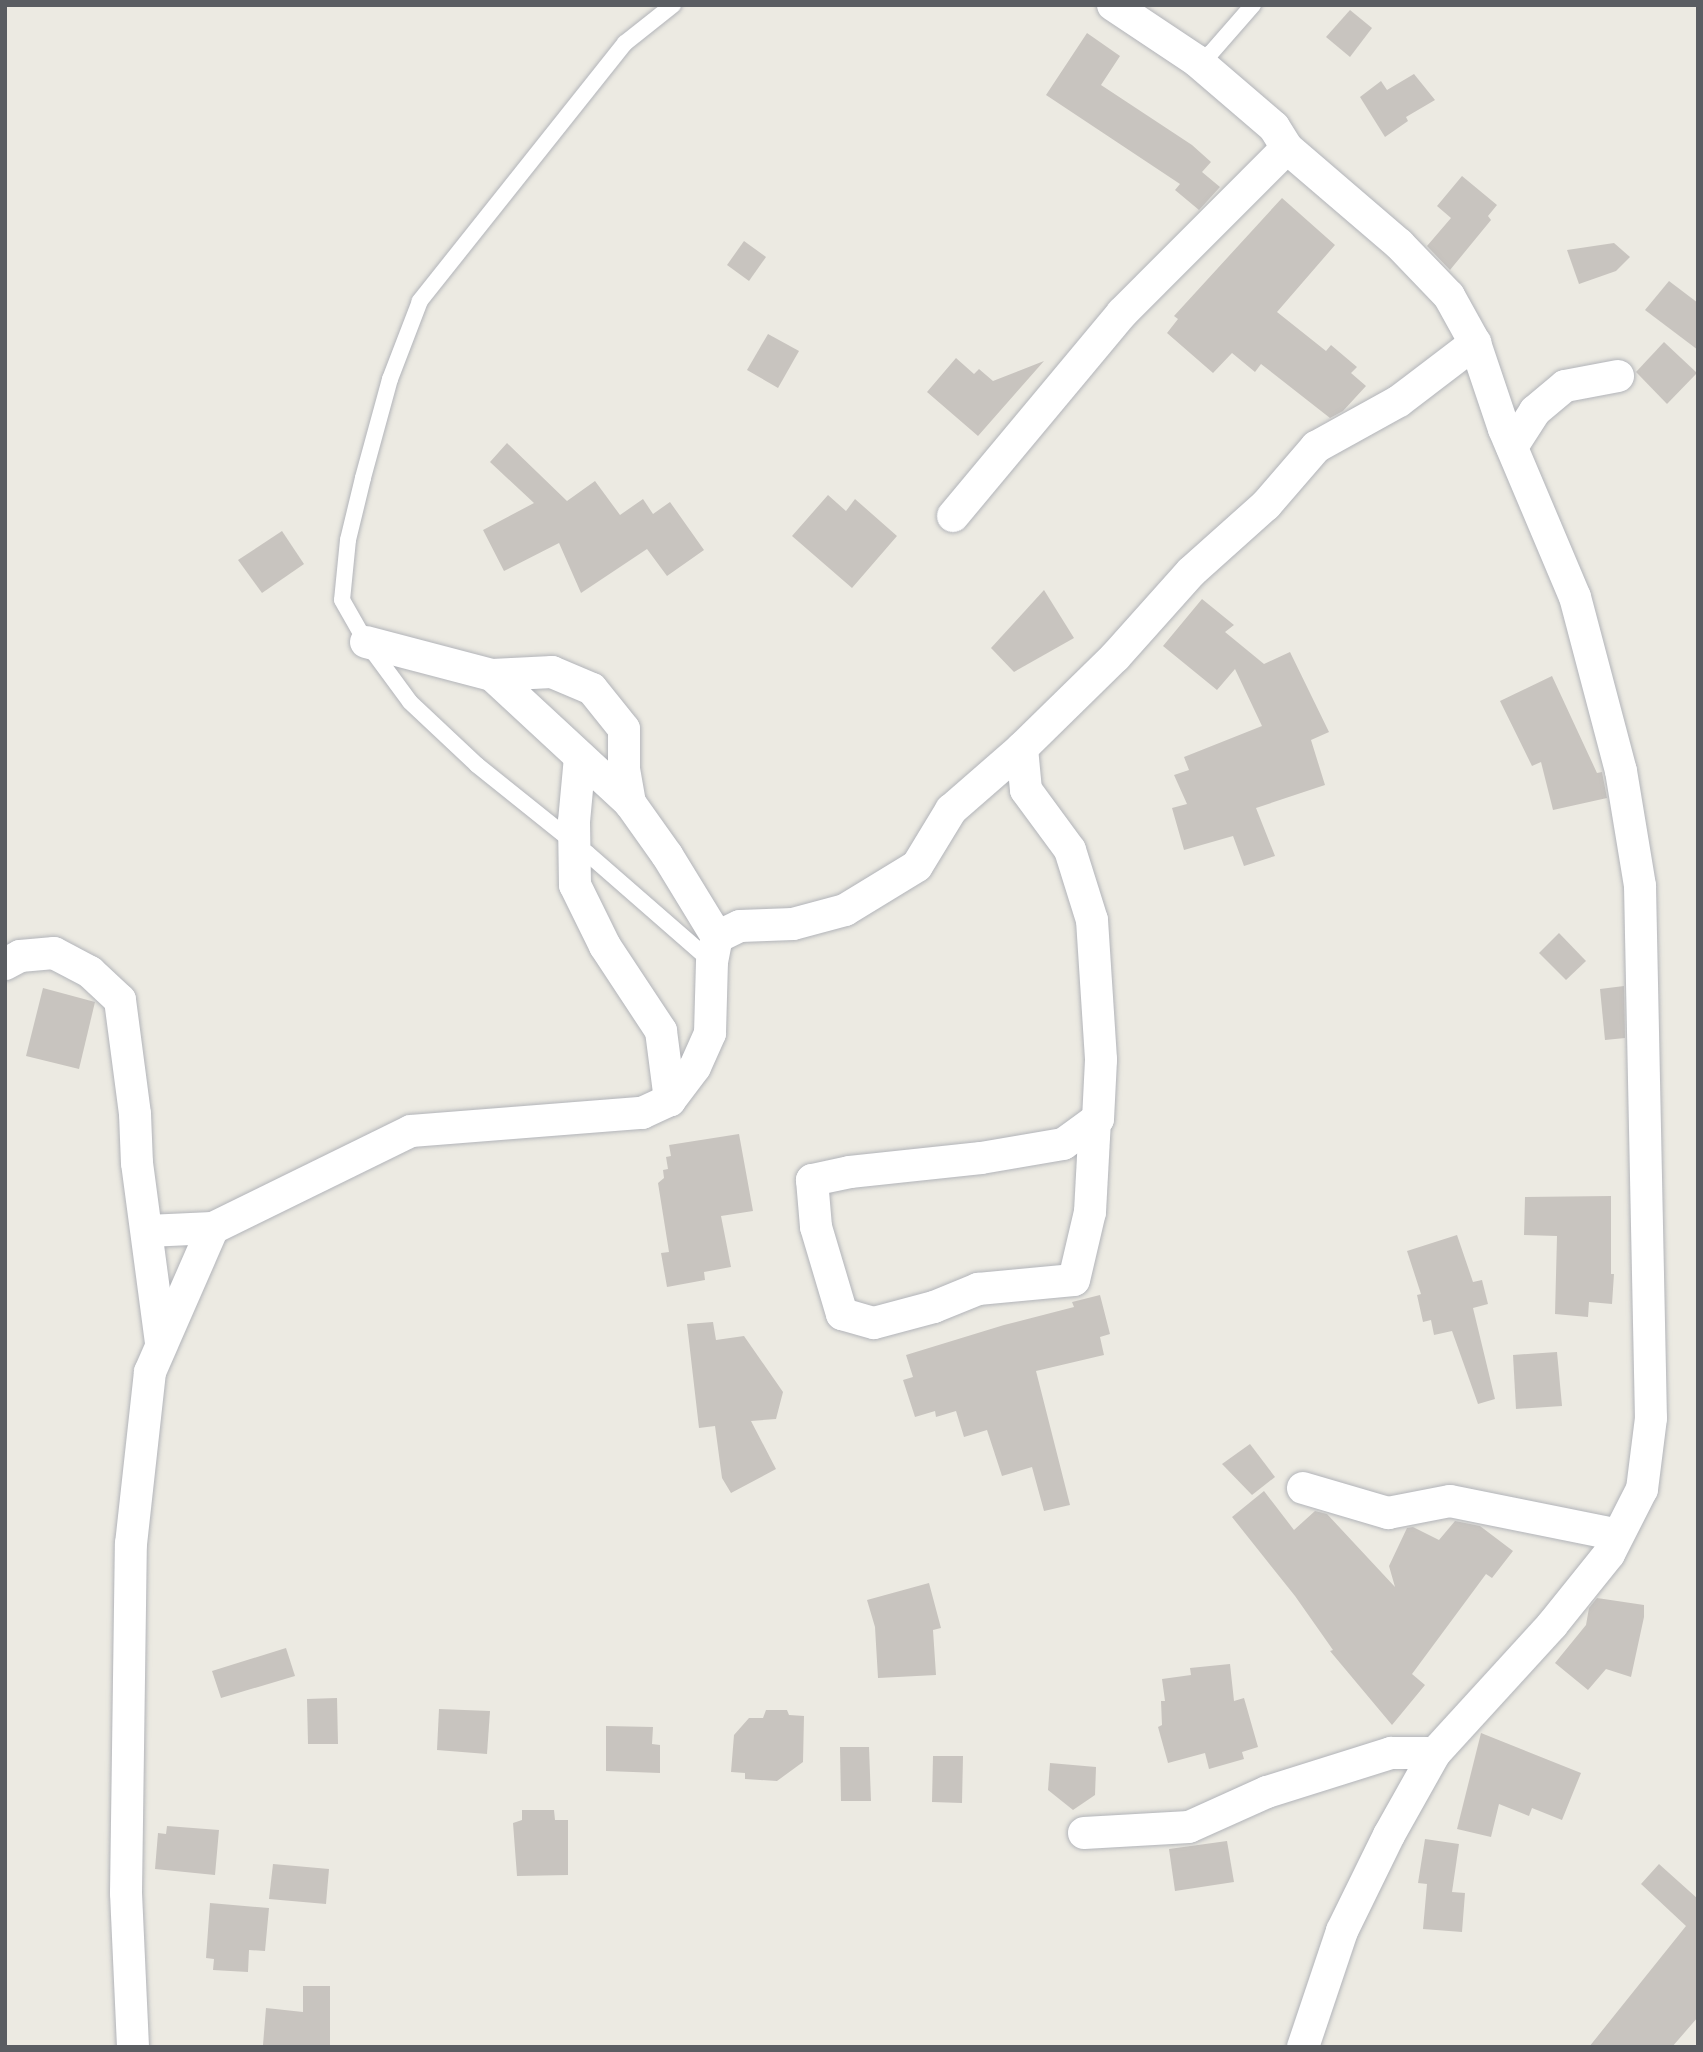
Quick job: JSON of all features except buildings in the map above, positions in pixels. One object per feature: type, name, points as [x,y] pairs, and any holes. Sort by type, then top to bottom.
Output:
[{"type":"street","points":[[1113,5],[1197,61],[1275,127],[1287,148],[1399,244],[1449,296],[1475,344],[1512,447],[1576,597],[1620,771],[1640,886],[1651,1418],[1642,1489],[1609,1554],[1552,1625],[1435,1753],[1342,1931],[1303,2047]]},
{"type":"street","points":[[953,516],[1122,313],[1287,148]]},
{"type":"street","points":[[715,950],[740,926],[793,924],[845,910],[918,866],[951,810],[1022,748],[1115,657],[1191,572],[1266,505],[1316,447],[1399,401],[1475,344]]},
{"type":"street","points":[[1512,447],[1535,411],[1565,386],[1618,376]]},
{"type":"street","points":[[366,642],[492,675],[552,672],[592,689],[624,729],[624,769],[630,803]]},
{"type":"street","points":[[147,1231],[213,1228],[411,1131],[642,1113],[670,1100],[695,1067],[710,1033],[715,950],[667,856],[630,803],[492,675]]},
{"type":"street","points":[[1022,748],[1026,790],[1070,850],[1092,920],[1101,1060],[1098,1119],[1095,1121],[1063,1144],[981,1158],[850,1172],[812,1180],[816,1227],[842,1314],[874,1323],[934,1307],[978,1289],[1074,1280],[1090,1212],[1095,1121]]},
{"type":"street","points":[[580,757],[574,843],[575,884],[605,946],[661,1031],[670,1100]]},
{"type":"street","points":[[5,964],[20,956],[54,953],[90,972],[120,1000],[161,1346]]},
{"type":"street","points":[[133,2047],[126,1893],[131,1544],[150,1372],[213,1228]]},
{"type":"street","points":[[1303,1488],[1388,1513],[1450,1501],[1518,1518],[1618,1535]]},
{"type":"street","points":[[1084,1833],[1189,1827],[1267,1792],[1391,1753],[1435,1753]]},
{"type":"lane","points":[[673,5],[625,43],[420,301],[390,379],[348,540],[342,600],[366,642],[410,702],[477,765],[715,950]]},
{"type":"lane","points":[[1197,61],[1211,52],[1253,5]]}]
